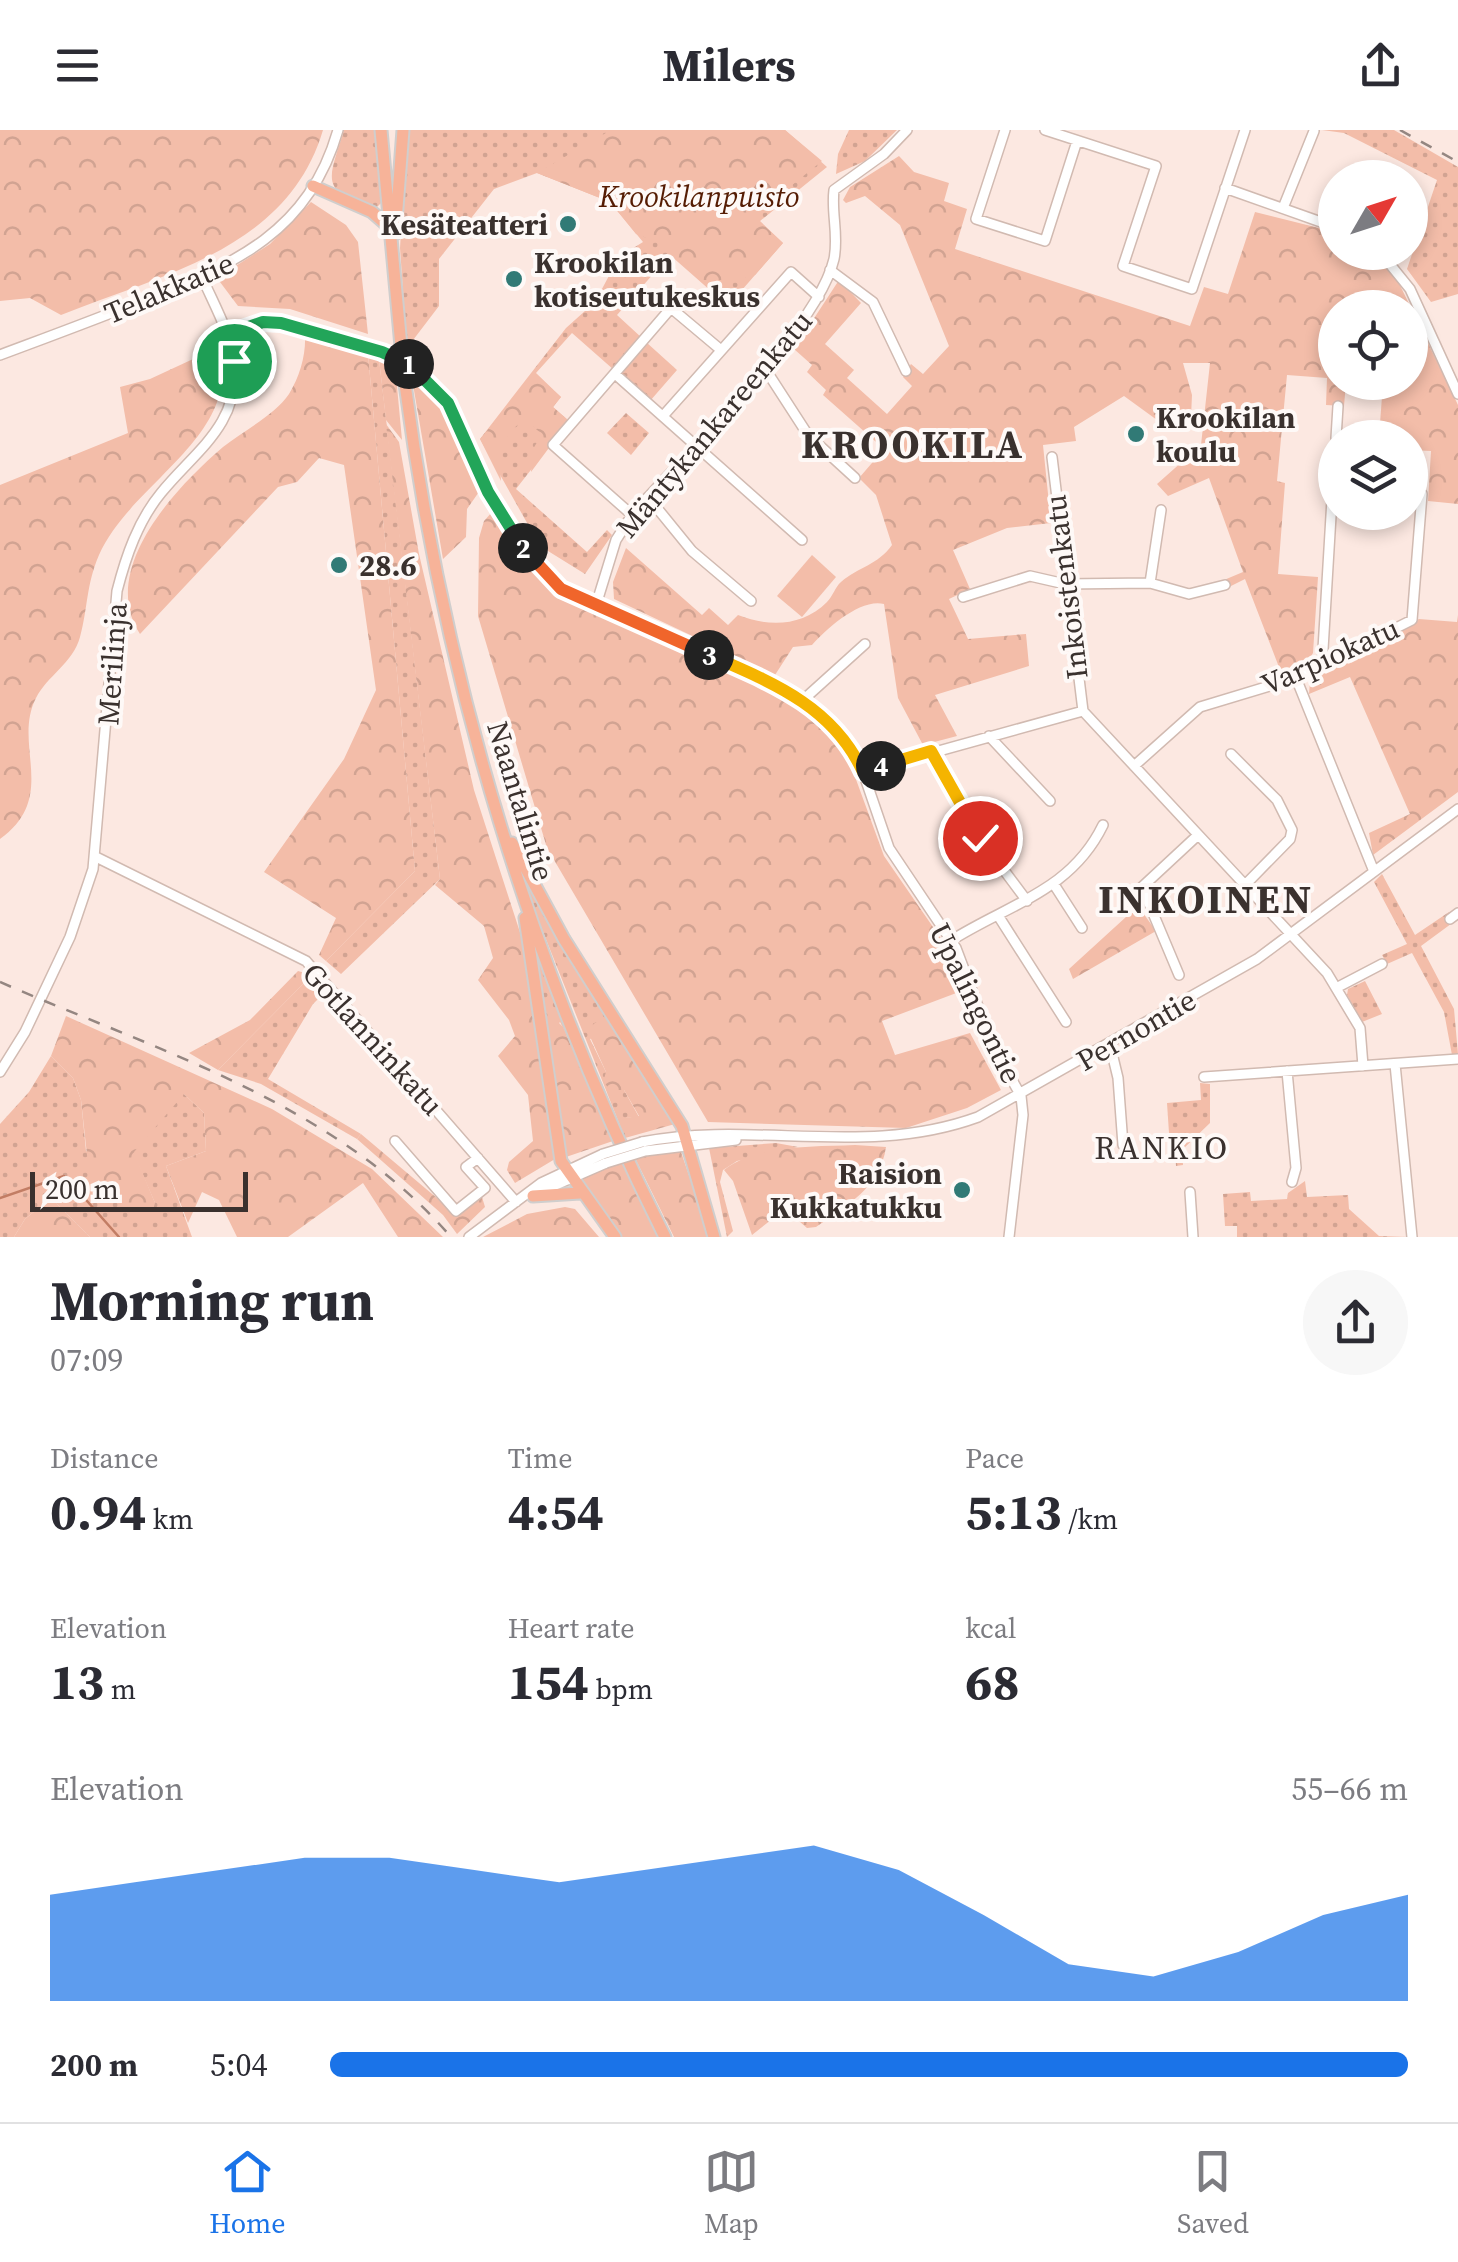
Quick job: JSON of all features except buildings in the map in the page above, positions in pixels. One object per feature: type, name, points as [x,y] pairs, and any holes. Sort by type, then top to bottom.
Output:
[{"type":"main road","points":[[380,130],[394,283]]},
{"type":"main road","points":[[394,283],[403,130]]},
{"type":"main road","points":[[313,186],[372,212],[389,226]]},
{"type":"main road","name":"Naantalintie","points":[[394,283],[405,384],[446,614],[498,817],[590,1072],[665,1237]]},
{"type":"main road","points":[[498,817],[556,926],[686,1140],[714,1237]]},
{"type":"main road","points":[[521,888],[566,1174],[614,1237]]},
{"type":"main road","points":[[533,1196],[580,1193]]},
{"type":"street","name":"Telakkatie","points":[[0,355],[202,277],[267,240],[313,186],[338,130]]},
{"type":"street","name":"Mäntykankareenkatu","points":[[596,605],[612,550],[632,515],[764,367],[820,296],[836,243],[836,187],[872,163],[907,130]]},
{"type":"street","points":[[1005,130],[976,219],[1045,241],[1077,140]]},
{"type":"street","points":[[1045,130],[1156,166],[1123,266],[1192,289],[1245,130]]},
{"type":"street","points":[[1282,208],[1314,132]]},
{"type":"street","points":[[1225,188],[1318,220]]},
{"type":"street","points":[[830,270],[862,292],[880,311],[906,371]]},
{"type":"street","points":[[1395,270],[1410,289],[1457,389]]},
{"type":"street","points":[[663,416],[791,272],[820,296]]},
{"type":"street","name":"Merilinja","points":[[0,1072],[25,1032],[70,937],[96,857],[122,573],[151,508],[207,447],[225,419],[234,378],[228,334],[202,277]]},
{"type":"street","points":[[632,515],[553,446],[671,308],[721,350]]},
{"type":"street","name":"Upalingontie","points":[[228,334],[263,322],[281,323],[382,352],[419,371],[448,403],[488,492],[532,561],[561,589],[803,700],[842,738],[863,772],[889,848],[952,940],[993,1046],[1021,1096],[1022,1126],[1009,1237]]},
{"type":"street","points":[[764,367],[808,435],[855,478]]},
{"type":"street","points":[[614,374],[802,540]]},
{"type":"street","points":[[1337,420],[1338,406]]},
{"type":"street","name":"Inkoistenkatu","points":[[1052,457],[1083,711],[1338,988],[1360,1028],[1363,1066]]},
{"type":"street","points":[[648,497],[692,551],[750,601]]},
{"type":"street","points":[[1150,583],[1160,510]]},
{"type":"street","points":[[1322,666],[1331,530]]},
{"type":"street","name":"Varpiokatu","points":[[1134,766],[1200,707],[1296,678],[1414,615],[1420,530]]},
{"type":"street","points":[[963,597],[1030,576],[1065,584],[1150,583],[1189,594],[1225,584]]},
{"type":"street","points":[[803,700],[865,644]]},
{"type":"street","points":[[1296,678],[1373,869]]},
{"type":"street","points":[[863,772],[1083,711]]},
{"type":"street","points":[[988,736],[1050,801]]},
{"type":"street","points":[[931,751],[980,838],[1027,901]]},
{"type":"street","points":[[1232,754],[1278,800],[1292,830],[1290,839],[1245,885]]},
{"type":"street","name":"Pernontie","points":[[469,1237],[516,1202],[566,1174],[643,1147],[686,1140],[866,1140],[916,1134],[963,1122],[1021,1096],[1196,996],[1292,934],[1458,808]]},
{"type":"street","points":[[952,940],[1055,886],[1089,851],[1103,825]]},
{"type":"street","points":[[1180,975],[1142,887],[1198,835]]},
{"type":"street","name":"Gotlanninkatu","points":[[96,857],[306,961],[516,1202]]},
{"type":"street","points":[[1055,886],[1082,928]]},
{"type":"street","points":[[999,917],[1066,1022]]},
{"type":"street","points":[[1338,988],[1382,964]]},
{"type":"street","points":[[1110,1044],[1118,1078],[1123,1145]]},
{"type":"street","points":[[1204,1076],[1458,1060]]},
{"type":"street","points":[[1395,1064],[1412,1237]]},
{"type":"street","points":[[1287,1071],[1296,1168],[1292,1182]]},
{"type":"street","points":[[395,1141],[456,1211],[485,1188],[466,1167],[478,1158]]},
{"type":"street","name":"Pernontie","points":[[516,1202],[533,1196],[566,1174]]},
{"type":"street","points":[[1190,1192],[1193,1237]]},
{"type":"green space","points":[[0,130],[323,130],[306,170],[282,203],[252,230],[179,270],[61,315],[30,298],[0,301]]},
{"type":"green space","points":[[344,130],[376,130],[381,203],[376,208],[344,196],[332,181]]},
{"type":"green space","name":"Krookilanpuisto","points":[[407,130],[785,130],[827,167],[760,221],[783,243],[728,306],[670,255],[617,315],[642,338],[614,370],[572,333],[536,373],[561,397],[553,407],[569,421],[516,489],[587,552],[607,530],[612,535],[585,574],[540,546],[480,439],[566,328],[595,302],[619,257],[643,242],[610,202],[537,173],[494,189],[439,259],[439,306],[407,348],[400,248]]},
{"type":"green space","name":"Krookilanpuisto","points":[[611,130],[785,130],[822,161],[761,210],[760,222],[783,243],[755,275],[708,288],[660,243],[636,234],[610,202],[537,173]]},
{"type":"green space","points":[[849,130],[897,130],[865,161],[836,174],[838,154]]},
{"type":"green space","points":[[1322,130],[1394,130],[1458,167],[1458,294],[1431,302],[1428,290],[1422,290],[1408,270],[1428,270],[1428,207],[1437,180],[1428,175],[1428,160],[1397,160],[1344,133]]},
{"type":"green space","points":[[899,156],[914,172],[949,183],[944,201],[967,209],[955,249],[1190,326],[1204,287],[1228,294],[1255,212],[1318,228],[1318,270],[1389,270],[1402,290],[1318,290],[1318,377],[1287,375],[1277,481],[1285,483],[1278,574],[1318,577],[1313,653],[1307,663],[1282,675],[1245,579],[1227,588],[1224,580],[1243,572],[1209,478],[1168,496],[1157,484],[1201,445],[1210,363],[1183,363],[1192,395],[1191,417],[1168,428],[1124,396],[1074,427],[1076,441],[1043,445],[1051,523],[1007,528],[953,550],[970,589],[949,599],[968,639],[1026,634],[1029,666],[935,695],[957,736],[923,745],[898,698],[884,604],[865,605],[835,623],[812,645],[793,647],[775,675],[614,599],[613,582],[626,548],[702,615],[709,608],[728,625],[738,615],[761,622],[796,620],[817,610],[841,582],[881,557],[892,545],[876,495],[859,478],[884,449],[823,395],[826,390],[807,372],[812,365],[794,349],[839,280],[861,303],[825,344],[854,370],[847,378],[887,414],[912,386],[903,377],[911,364],[923,374],[949,346],[900,225],[865,196],[846,203],[843,200],[850,187]]},
{"type":"green space","points":[[311,202],[346,225],[358,242],[368,334],[290,309],[238,306],[217,278],[270,244]]},
{"type":"green space","points":[[305,335],[368,354],[415,871],[326,961],[319,955],[336,918],[264,872],[344,759],[376,690],[344,465],[319,458],[297,482],[278,487],[140,634],[130,609],[128,584],[135,558],[165,507],[204,464],[276,409],[289,394],[302,365]]},
{"type":"green space","points":[[646,342],[677,370],[650,401],[618,374]]},
{"type":"green space","points":[[1428,343],[1458,405],[1458,504],[1428,501],[1428,420],[1380,420],[1382,400],[1428,400]]},
{"type":"green space","points":[[219,347],[222,378],[215,407],[200,433],[114,529],[99,555],[77,646],[41,690],[30,716],[31,788],[27,805],[18,823],[0,839],[0,485],[128,433],[120,387],[150,379]]},
{"type":"green space","points":[[368,354],[379,359],[440,879],[341,974],[326,961],[415,871]]},
{"type":"green space","points":[[379,359],[395,365],[402,440],[386,420]]},
{"type":"green space","points":[[411,373],[445,406],[481,489],[467,509],[466,537],[443,559]]},
{"type":"green space","points":[[535,374],[561,397],[553,407],[569,421],[531,472],[533,449],[542,434],[525,420],[517,425],[503,446],[501,481],[480,439]]},
{"type":"green space","points":[[1326,400],[1345,400],[1344,406],[1326,405]]},
{"type":"green space","points":[[626,413],[649,433],[631,455],[607,433]]},
{"type":"green space","points":[[386,424],[399,442],[419,554],[474,790],[527,954],[555,1159],[515,1183],[507,1170],[509,1162],[533,1141],[528,1095],[498,1056],[515,1036],[509,1020],[478,980],[493,958],[484,926],[435,885],[440,879]]},
{"type":"green space","points":[[492,512],[528,565],[560,599],[766,688],[808,712],[829,732],[850,763],[884,856],[944,943],[959,992],[882,1021],[895,1055],[970,1033],[1001,1090],[967,1108],[906,1128],[708,1122],[547,848],[478,616],[479,538],[484,521]]},
{"type":"green space","points":[[812,555],[836,577],[802,617],[777,596]]},
{"type":"green space","points":[[1458,615],[1458,792],[1373,855],[1369,833],[1410,814],[1350,677],[1309,694],[1310,682],[1318,673],[1419,619],[1457,622]]},
{"type":"green space","points":[[1382,874],[1415,935],[1449,912],[1455,921],[1421,946],[1454,1009],[1458,1054],[1452,1055],[1444,1012],[1412,953],[1387,964],[1382,955],[1407,944],[1374,882]]},
{"type":"green space","points":[[532,887],[616,1030],[590,1039],[606,1072],[624,1090],[639,1117],[625,1118],[625,1138],[526,889]]},
{"type":"green space","points":[[1138,906],[1156,931],[1073,979],[1069,969]]},
{"type":"green space","points":[[535,952],[573,1048],[560,1022],[548,1038]]},
{"type":"green space","points":[[298,971],[312,975],[218,1070],[189,1053],[250,1020]]},
{"type":"green space","points":[[312,975],[326,991],[313,1004],[268,1079],[361,1134],[357,1139],[261,1084],[218,1070]]},
{"type":"green space","points":[[1365,981],[1382,1014],[1362,1022],[1347,995],[1348,989]]},
{"type":"green space","points":[[66,1016],[272,1109],[372,1169],[443,1237],[398,1237],[363,1183],[288,1237],[237,1237],[219,1200],[202,1192],[188,1223],[166,1166],[206,1151],[204,1113],[184,1094],[134,1152],[155,1203],[148,1227],[94,1171],[87,1155],[81,1100],[73,1078],[51,1056]]},
{"type":"green space","points":[[555,1019],[563,1027],[613,1141],[566,1157],[548,1038],[549,1021]]},
{"type":"green space","points":[[596,1022],[616,1030],[675,1124],[625,1138],[625,1118],[639,1116],[624,1090],[611,1090],[603,1082],[606,1072],[587,1030]]},
{"type":"green space","points":[[51,1056],[73,1078],[81,1100],[86,1151],[155,1203],[133,1152],[183,1093],[204,1113],[206,1151],[166,1166],[192,1237],[90,1237],[51,1198],[25,1219],[14,1237],[0,1237],[0,1124],[29,1092]]},
{"type":"green space","points":[[1200,1083],[1210,1084],[1210,1123],[1182,1150],[1183,1165],[1176,1166],[1175,1148],[1170,1148],[1167,1103],[1201,1100]]},
{"type":"green space","points":[[361,1134],[457,1215],[482,1197],[485,1207],[457,1234],[443,1215],[357,1139]]},
{"type":"green space","points":[[776,1143],[798,1147],[737,1161],[723,1170],[720,1182],[733,1231],[727,1237],[709,1148]]},
{"type":"green space","points":[[855,1145],[886,1147],[877,1174],[850,1203],[816,1227],[807,1228],[785,1209],[752,1235],[733,1181],[724,1170],[769,1151]]},
{"type":"green space","points":[[679,1150],[710,1237],[674,1237],[635,1158]]},
{"type":"green space","points":[[622,1162],[658,1237],[619,1237],[579,1178]]},
{"type":"green space","points":[[1305,1181],[1307,1197],[1348,1195],[1349,1209],[1379,1236],[1407,1237],[1237,1237],[1237,1226],[1225,1226],[1223,1194],[1250,1192],[1251,1201],[1287,1199],[1288,1193]]},
{"type":"green space","points":[[51,1198],[90,1237],[14,1237],[25,1219]]},
{"type":"green space","points":[[565,1207],[575,1209],[599,1237],[483,1237],[527,1214]]},
{"type":"waterway","points":[[0,1198],[64,1176]]},
{"type":"waterway","points":[[72,1184],[119,1237]]},
{"type":"railway","points":[[1400,130],[1458,162]]},
{"type":"railway","points":[[0,982],[182,1058],[299,1116],[354,1150],[405,1190],[451,1237]]},
{"type":"place","name":"Kesäteatteri","points":[[568,224]]},
{"type":"place","name":"Krookilan kotiseutukeskus","points":[[514,279]]},
{"type":"place","name":"Krookilan koulu","points":[[1136,434]]},
{"type":"place","name":"28.6","points":[[339,565]]},
{"type":"place","name":"Raision Kukkatukku","points":[[962,1190]]},
{"type":"district","name":"KROOKILA","points":[[913,444]]},
{"type":"district","name":"INKOINEN","points":[[1206,899]]},
{"type":"district","name":"RANKIO","points":[[1162,1148]]},
{"type":"route","points":[[234,361],[228,334],[271,322],[382,352],[410,364],[442,394],[488,492],[524,550],[553,583],[574,596],[792,692],[842,738],[863,772],[931,751],[980,838]]}]
